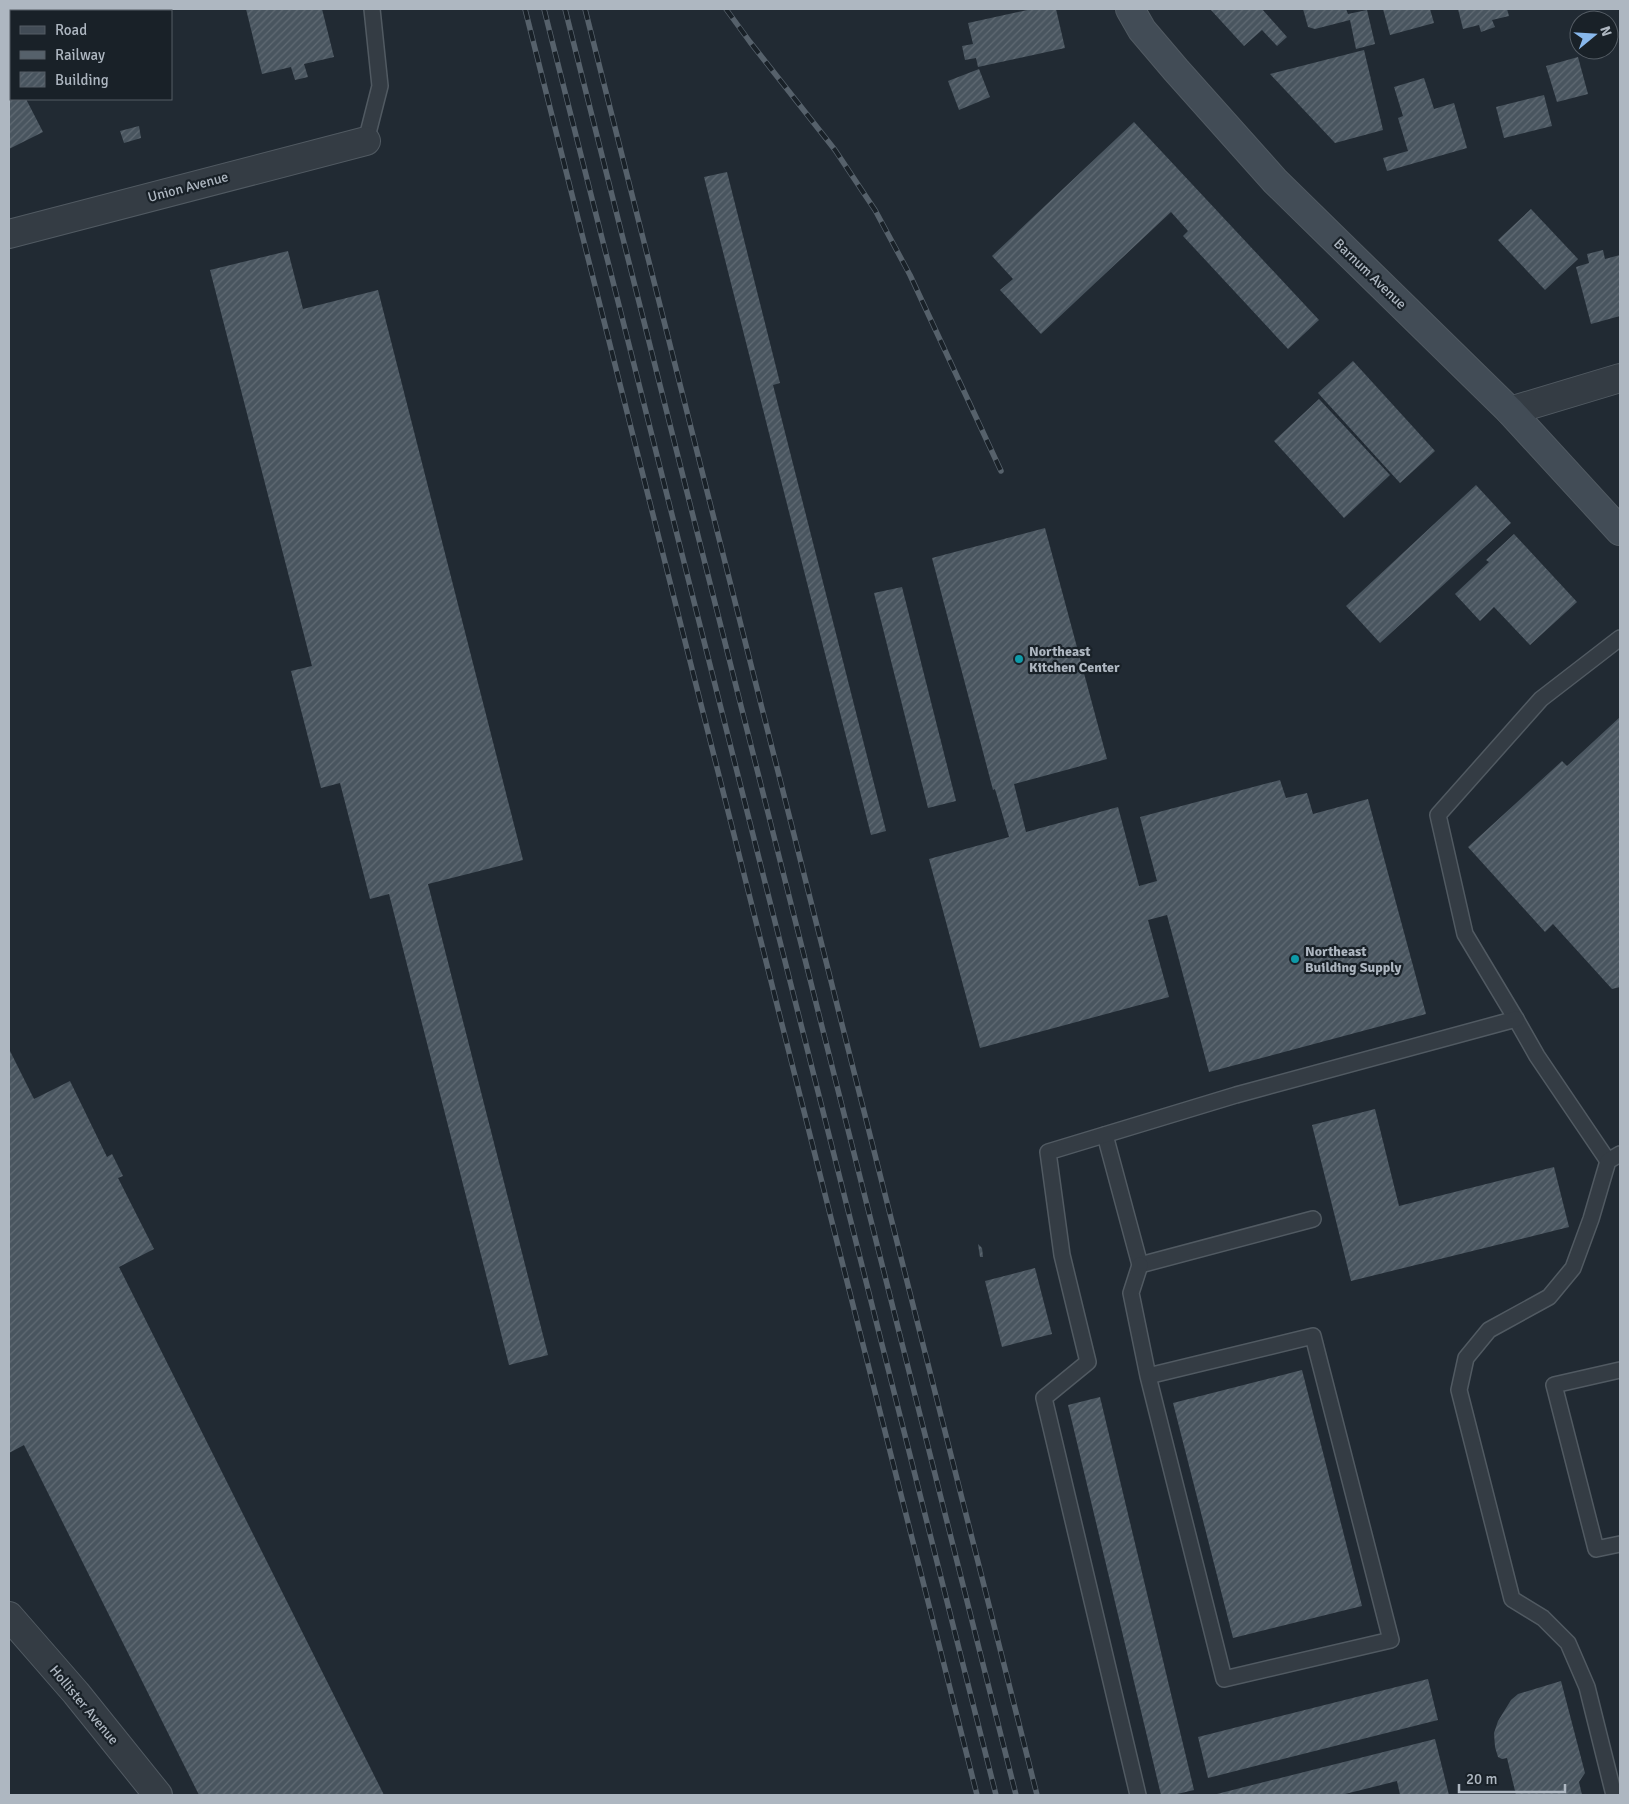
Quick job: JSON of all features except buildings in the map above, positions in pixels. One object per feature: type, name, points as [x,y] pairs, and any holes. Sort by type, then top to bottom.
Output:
[{"type":"main road","name":"Barnum Avenue","points":[[1130,9],[1142,30],[1275,182],[1510,411],[1620,531]]},
{"type":"street","name":"Union Avenue","points":[[9,234],[366,141]]},
{"type":"street","points":[[1510,411],[1620,378]]},
{"type":"street","name":"Hollister Avenue","points":[[9,1616],[76,1693],[158,1795]]},
{"type":"lane","points":[[366,141],[380,86],[372,9]]},
{"type":"lane","points":[[1614,1795],[1587,1687],[1568,1643],[1543,1618],[1512,1599],[1459,1390],[1466,1358],[1489,1330],[1548,1297],[1573,1268],[1614,1158],[1537,1056],[1464,934],[1438,815],[1541,699],[1620,638]]},
{"type":"lane","points":[[1138,1795],[1044,1398],[1088,1362],[1062,1255],[1048,1152],[1236,1095],[1516,1019]]},
{"type":"lane","points":[[1105,1135],[1140,1265],[1131,1293],[1148,1376],[1224,1678],[1391,1640],[1313,1336],[1148,1376]]},
{"type":"lane","points":[[1140,1265],[1313,1219]]},
{"type":"lane","points":[[1620,1370],[1554,1385],[1596,1549],[1620,1544]]},
{"type":"railway","points":[[525,9],[977,1795]]},
{"type":"railway","points":[[544,9],[996,1795]]},
{"type":"railway","points":[[565,9],[1016,1795]]},
{"type":"railway","points":[[585,9],[1037,1795]]},
{"type":"railway","points":[[726,9],[835,150],[875,210],[910,275],[1001,471]]},
{"type":"place","name":"Northeast Kitchen Center","points":[[1019,659]]},
{"type":"place","name":"Northeast Building Supply","points":[[1295,959]]}]
